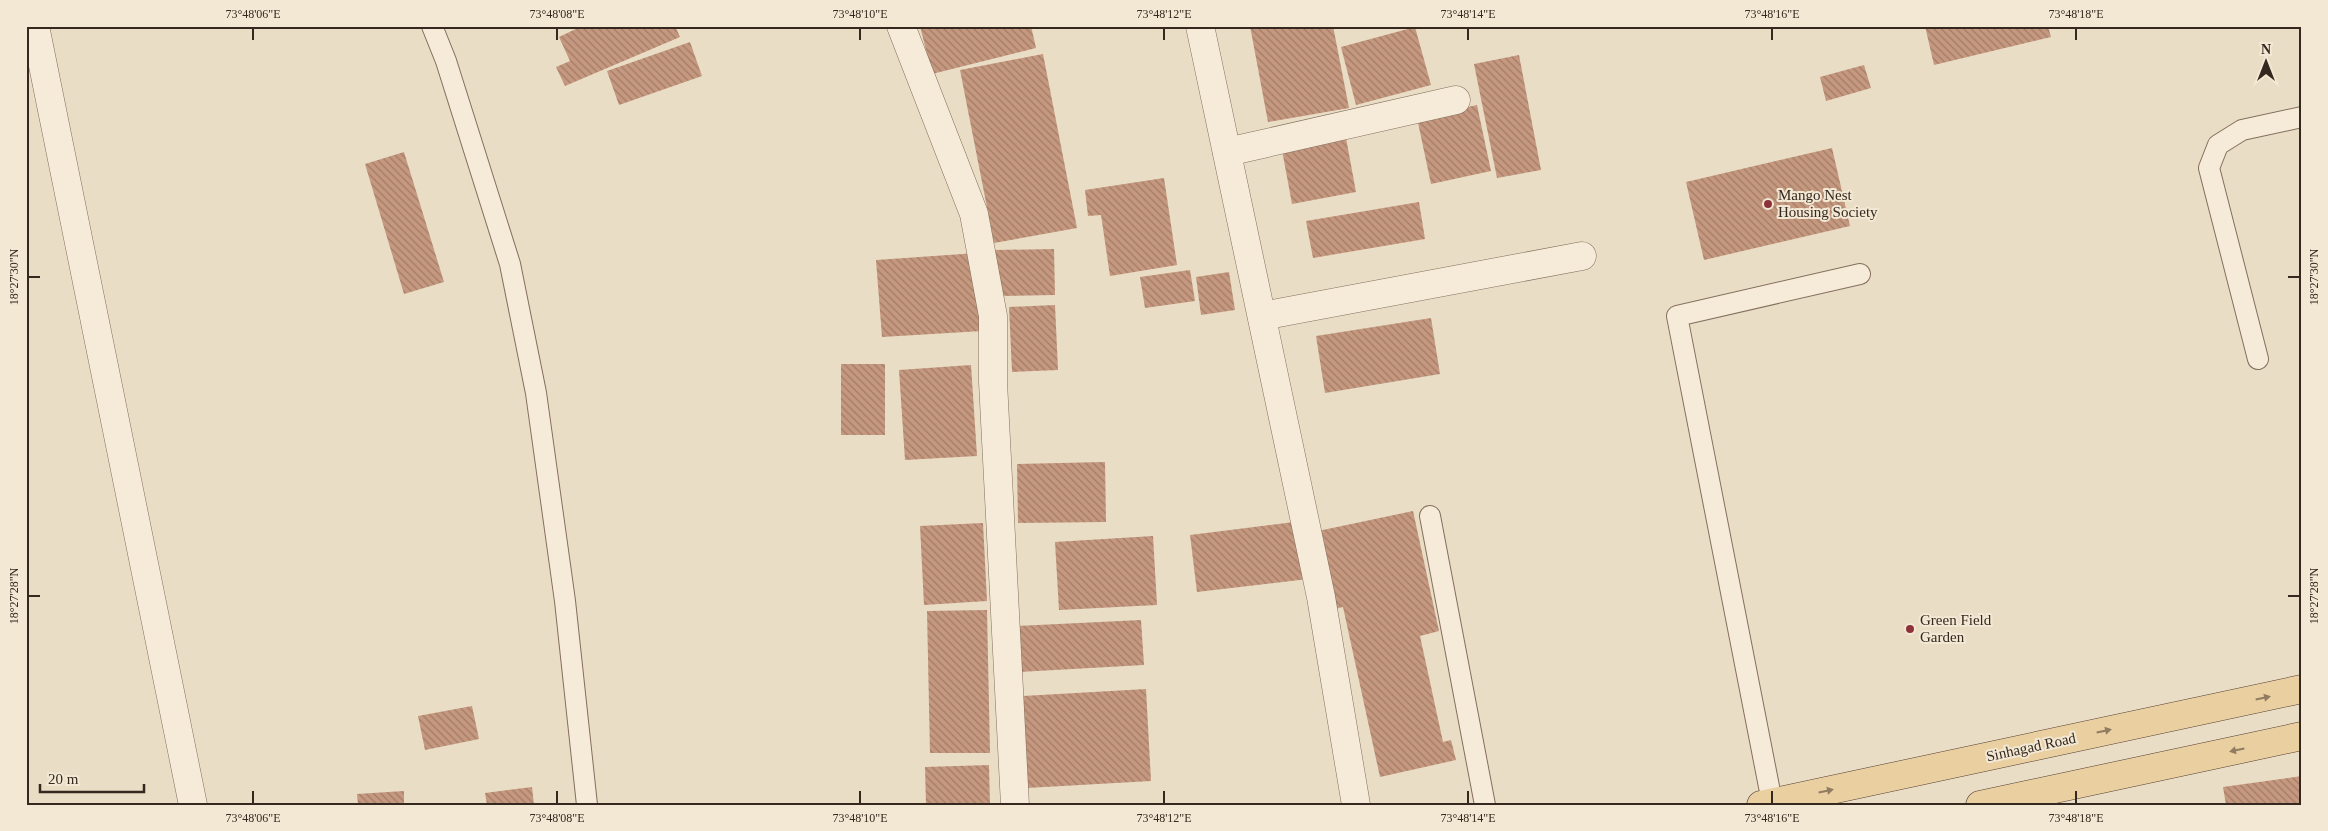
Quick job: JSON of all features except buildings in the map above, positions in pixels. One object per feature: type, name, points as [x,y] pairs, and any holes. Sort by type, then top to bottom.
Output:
[{"type":"main road","name":"Sinhagad Road","points":[[1766,804],[2302,689]]},
{"type":"main road","points":[[1980,805],[2040,798],[2302,736]]},
{"type":"street","points":[[34,26],[193,805]]},
{"type":"street","points":[[901,26],[974,214],[993,316],[993,382],[1015,805]]},
{"type":"street","points":[[1200,26],[1321,597],[1356,805]]},
{"type":"street","points":[[1227,152],[1456,100]]},
{"type":"street","points":[[1262,316],[1582,256]]},
{"type":"lane","points":[[432,26],[446,61],[510,264],[536,392],[565,601],[587,805]]},
{"type":"lane","points":[[2258,359],[2209,168],[2218,145],[2242,130],[2302,117]]},
{"type":"lane","points":[[1766,804],[1677,316],[1860,274]]},
{"type":"lane","points":[[1430,516],[1485,805]]},
{"type":"place","name":"Mango Nest Housing Society","points":[[1768,204]]},
{"type":"place","name":"Green Field Garden","points":[[1910,629]]}]
